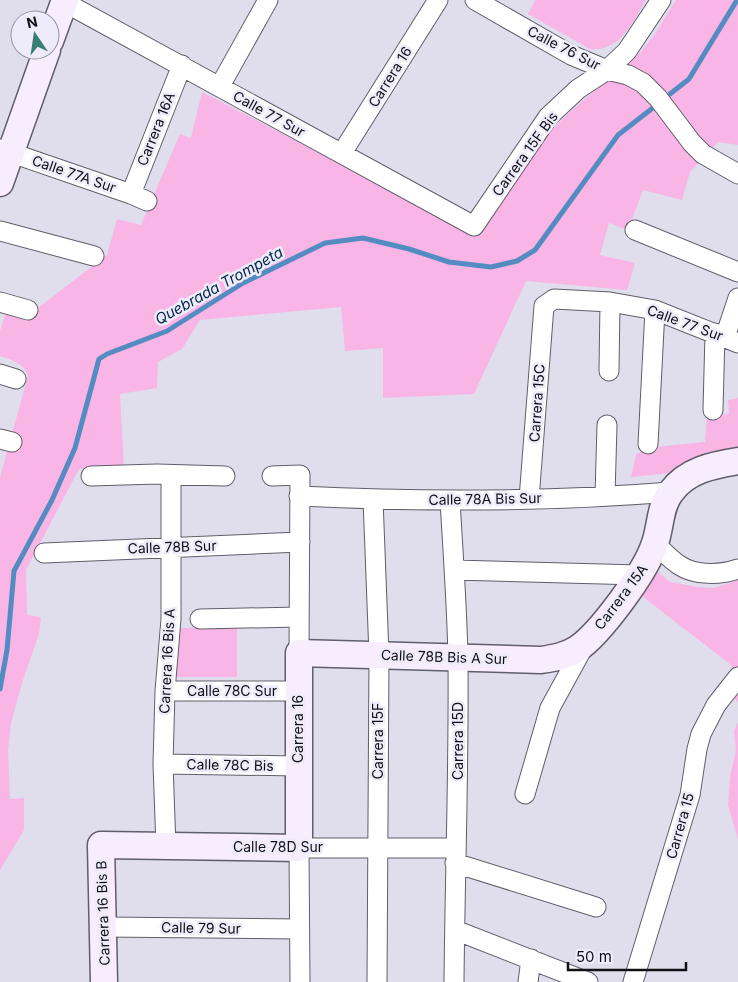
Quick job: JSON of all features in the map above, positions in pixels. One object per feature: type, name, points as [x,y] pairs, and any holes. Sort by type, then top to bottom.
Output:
[{"type":"street","points":[[220,86],[268,0]]},
{"type":"street","name":"Carrera 16","points":[[342,153],[438,0]]},
{"type":"street","name":"Calle 76 Sur","points":[[475,0],[571,55],[607,70],[628,75],[642,83],[658,98],[692,143],[703,154],[738,174]]},
{"type":"street","points":[[607,70],[627,51],[661,0]]},
{"type":"street","name":"Calle 77 Sur","points":[[64,1],[474,226]]},
{"type":"street","points":[[0,183],[5,150],[43,60]]},
{"type":"street","name":"Carrera 16A","points":[[139,198],[182,65]]},
{"type":"street","name":"Carrera 15F Bis","points":[[474,226],[548,117],[578,89],[607,70]]},
{"type":"street","name":"Calle 77A Sur","points":[[5,150],[139,198]]},
{"type":"street","points":[[635,230],[738,272]]},
{"type":"street","points":[[0,231],[94,256]]},
{"type":"street","points":[[713,410],[726,337],[738,298]]},
{"type":"street","name":"Calle 77 Sur","points":[[544,306],[554,299],[610,302],[655,310],[726,337]]},
{"type":"street","points":[[0,302],[28,310]]},
{"type":"street","points":[[609,371],[610,302]]},
{"type":"street","name":"Carrera 15C","points":[[529,500],[544,306]]},
{"type":"street","points":[[648,444],[655,310]]},
{"type":"street","points":[[605,496],[607,425]]},
{"type":"street","points":[[671,492],[686,478],[703,468],[738,461]]},
{"type":"street","points":[[91,476],[157,474],[171,476],[225,476]]},
{"type":"street","name":"Carrera 16","points":[[272,476],[300,475],[298,691],[300,982]]},
{"type":"street","name":"Carrera 16 Bis A","points":[[166,847],[163,764],[164,692],[171,619],[171,476]]},
{"type":"street","name":"Calle 78A Bis Sur","points":[[299,496],[373,499],[529,500],[671,492]]},
{"type":"street","name":"Carrera 15A","points":[[586,642],[596,632],[647,564],[655,544],[663,511],[671,492]]},
{"type":"street","name":"Carrera 15F","points":[[373,499],[379,655],[377,982]]},
{"type":"street","name":"Carrera 15D","points":[[450,500],[458,657],[458,785],[455,856],[454,982]]},
{"type":"street","name":"Calle 78B Sur","points":[[44,553],[300,542]]},
{"type":"street","points":[[655,544],[680,566],[695,572],[730,572],[738,569]]},
{"type":"street","points":[[454,570],[640,575]]},
{"type":"street","points":[[200,619],[299,617]]},
{"type":"street","points":[[524,794],[550,708],[586,642]]},
{"type":"street","name":"Calle 78B Bis A Sur","points":[[299,653],[541,660],[567,654],[586,642]]},
{"type":"street","name":"Carrera 15","points":[[633,982],[690,795],[701,734],[716,705],[738,677]]},
{"type":"street","name":"Calle 78C Sur","points":[[164,692],[298,691]]},
{"type":"street","name":"Calle 78C Bis","points":[[163,764],[298,766]]},
{"type":"street","name":"Calle 78D Sur","points":[[100,845],[377,848],[455,856],[596,907]]},
{"type":"street","name":"Carrera 16 Bis B","points":[[100,845],[104,927],[104,982]]},
{"type":"street","name":"Calle 79 Sur","points":[[104,927],[299,929]]},
{"type":"street","points":[[455,930],[588,982]]},
{"type":"street","points":[[528,982],[531,959]]},
{"type":"shaded area","points":[[535,0],[646,0],[630,26],[617,41],[600,49],[590,49],[528,14]]},
{"type":"shaded area","points":[[676,0],[738,0],[738,145],[718,142],[690,172],[682,200],[643,190],[628,230],[609,223],[600,255],[635,263],[627,290],[526,281],[474,394],[383,398],[383,348],[345,351],[341,307],[200,320],[182,349],[158,362],[157,388],[120,394],[124,469],[79,469],[26,570],[27,615],[41,617],[39,634],[22,683],[11,723],[8,750],[10,799],[24,798],[24,830],[0,870],[0,477],[28,376],[21,365],[0,356],[0,331],[7,309],[30,314],[107,255],[117,219],[141,225],[180,134],[191,138],[202,92],[471,232],[549,132],[581,102],[639,54],[653,37]]},
{"type":"shaded area","points":[[738,398],[738,449],[698,457],[670,473],[631,477],[636,454],[655,447],[705,442],[707,415],[729,414],[728,400]]},
{"type":"shaded area","points":[[658,572],[670,582],[698,587],[714,588],[738,580],[738,702],[733,697],[731,665],[642,596]]},
{"type":"shaded area","points":[[175,628],[237,628],[237,677],[175,677]]},
{"type":"shaded area","points":[[738,722],[738,840],[728,805],[730,777],[736,750],[734,731]]},
{"type":"waterway","name":"Quebrada Trompeta","points":[[670,94],[689,79],[737,0]]},
{"type":"waterway","name":"Quebrada Trompeta","points":[[0,689],[7,650],[14,571],[52,500],[75,448],[99,359],[107,354],[167,331],[243,283],[325,243],[363,238],[409,249],[449,262],[491,267],[517,261],[535,250],[618,135],[654,107]]}]
